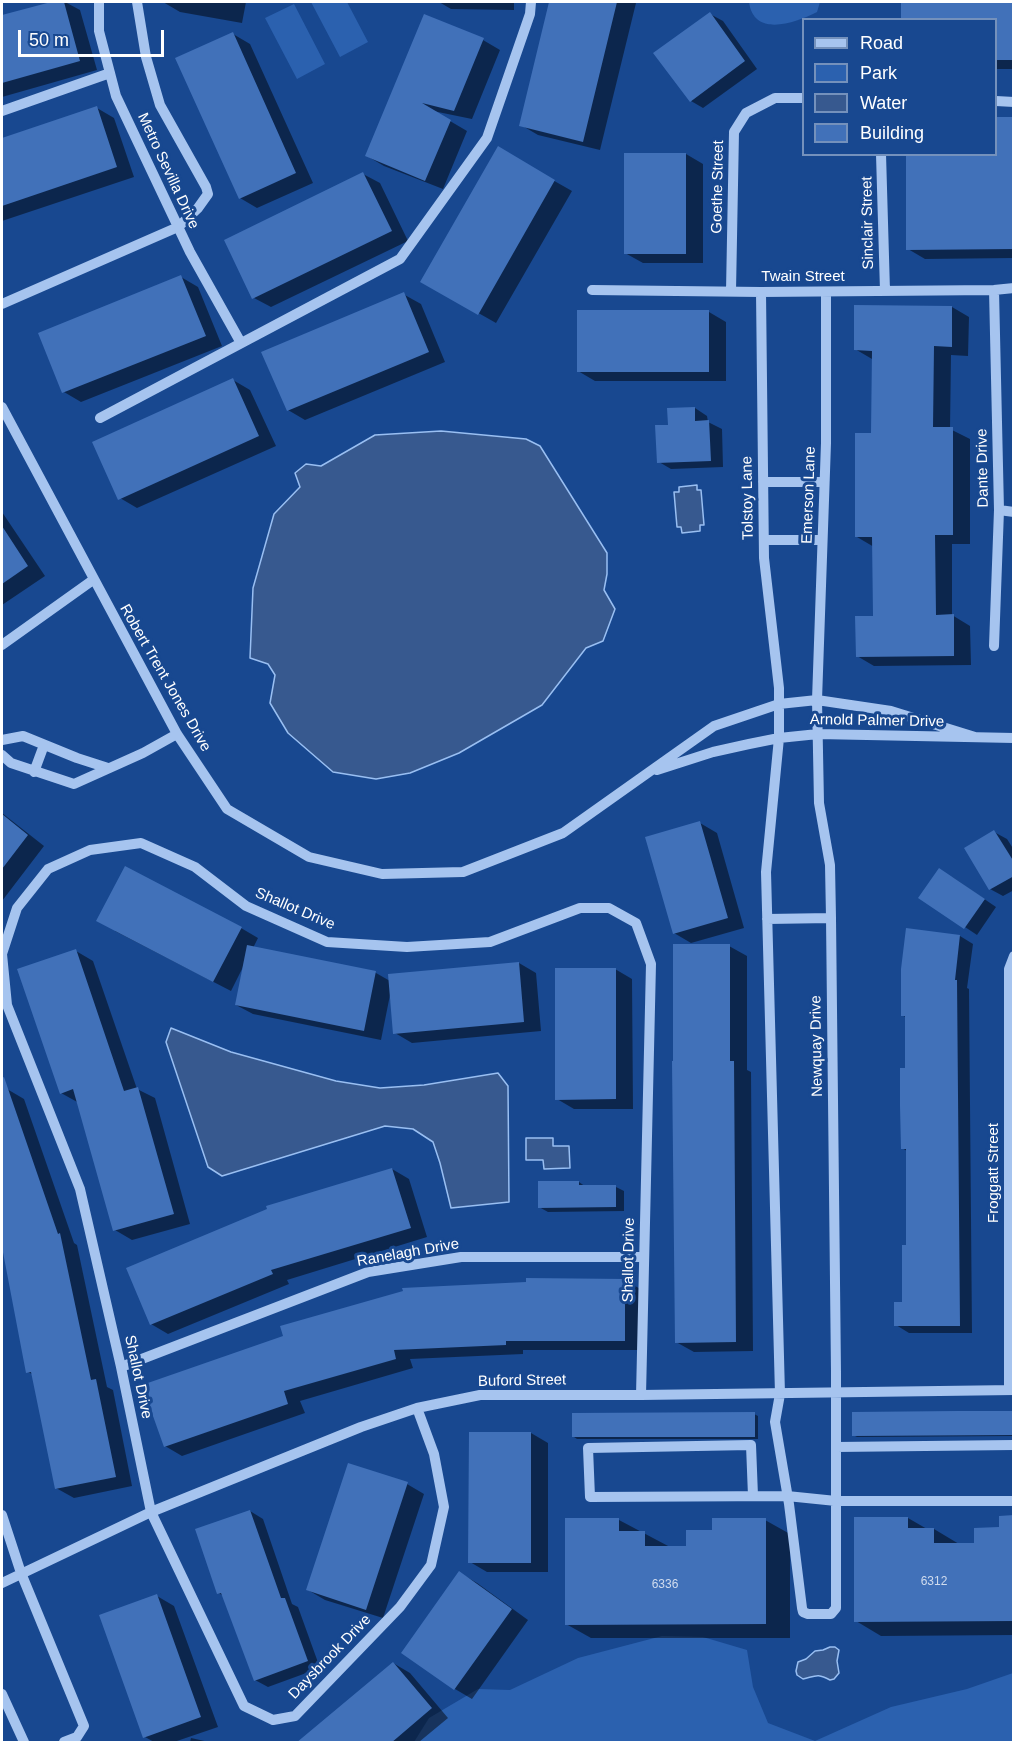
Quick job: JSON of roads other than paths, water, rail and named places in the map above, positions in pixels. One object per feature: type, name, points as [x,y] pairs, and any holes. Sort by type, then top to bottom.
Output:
[{"type":"street","name":"Metro Sevilla Drive","points":[[99,2],[99,31],[116,96],[190,252],[241,343]]},
{"type":"street","points":[[2,304],[178,227],[198,208],[208,194],[160,105],[146,57],[137,2]]},
{"type":"street","points":[[100,418],[399,259],[487,138],[530,14],[531,2]]},
{"type":"street","points":[[2,111],[110,73]]},
{"type":"street","name":"Goethe Street","points":[[731,291],[734,132],[746,113],[775,98],[802,98]]},
{"type":"street","points":[[997,101],[1014,102]]},
{"type":"street","name":"Sinclair Street","points":[[881,156],[885,291]]},
{"type":"street","name":"Twain Street","points":[[592,290],[826,292],[1014,288]]},
{"type":"street","name":"Dante Drive","points":[[994,290],[999,510],[994,646]]},
{"type":"street","name":"Tolstoy Lane","points":[[761,292],[764,558],[779,704]]},
{"type":"street","name":"Emerson Lane","points":[[817,699],[824,483],[826,292]]},
{"type":"street","name":"Robert Trent Jones Drive","points":[[2,407],[177,734],[226,808],[309,857],[382,874],[463,872],[563,833],[714,726],[779,704],[817,699]]},
{"type":"street","points":[[763,482],[824,483]]},
{"type":"street","points":[[999,510],[1014,512]]},
{"type":"street","points":[[764,540],[822,540]]},
{"type":"street","points":[[2,645],[93,580]]},
{"type":"street","name":"Newquay Drive","points":[[787,1496],[803,1612],[831,1614],[836,1608],[836,1393],[831,918],[830,865],[819,803],[817,699]]},
{"type":"street","name":"Arnold Palmer Drive","points":[[817,699],[891,711],[975,737]]},
{"type":"street","points":[[779,704],[779,738],[766,872],[780,1394],[775,1422],[787,1496]]},
{"type":"street","points":[[2,755],[11,764],[74,784],[143,753],[177,734]]},
{"type":"street","name":"Arnold Palmer Drive","points":[[779,738],[818,734],[1014,738]]},
{"type":"street","points":[[2,740],[23,736],[108,768]]},
{"type":"street","name":"Robert Trent Jones Drive","points":[[645,773],[713,752],[779,738]]},
{"type":"street","points":[[34,772],[44,745]]},
{"type":"street","name":"Shallot Drive","points":[[151,1512],[121,1367],[80,1189],[7,1005],[2,954],[17,908],[48,869],[90,850],[141,843],[195,867],[246,906],[327,942],[407,947],[490,942],[580,908],[609,908],[636,923],[651,964],[641,1395]]},
{"type":"street","points":[[767,919],[831,918]]},
{"type":"street","name":"Froggatt Street","points":[[1011,1390],[1009,969],[1014,956]]},
{"type":"street","name":"Ranelagh Drive","points":[[121,1367],[368,1272],[461,1257],[644,1257]]},
{"type":"street","name":"Buford Street","points":[[2,1582],[151,1512],[361,1427],[417,1407],[480,1395],[780,1394],[1011,1390]]},
{"type":"street","name":"Daysbrook Drive","points":[[151,1512],[244,1706],[273,1720],[295,1716],[399,1606],[431,1565],[444,1507],[434,1454],[417,1407]]},
{"type":"street","points":[[753,1496],[751,1445],[588,1448],[590,1497],[787,1496],[836,1501],[1014,1501]]},
{"type":"street","points":[[836,1447],[1014,1445]]},
{"type":"street","points":[[2,1515],[21,1573],[84,1725],[77,1737],[64,1743]]},
{"type":"street","points":[[2,1694],[24,1743]]},
{"type":"water","points":[[441,431],[526,439],[540,446],[607,553],[604,590],[615,609],[603,641],[586,648],[542,705],[459,753],[410,773],[376,779],[333,772],[288,733],[270,703],[275,675],[268,664],[250,658],[253,588],[274,514],[300,487],[295,473],[306,464],[321,466],[375,435]]},
{"type":"water","points":[[697,485],[697,490],[701,490],[704,525],[700,525],[700,531],[682,533],[681,527],[677,527],[674,492],[679,492],[679,487]]},
{"type":"water","points":[[171,1028],[231,1052],[336,1081],[380,1088],[424,1085],[498,1073],[508,1086],[509,1202],[451,1208],[433,1142],[413,1129],[385,1126],[222,1176],[208,1167],[166,1042]]},
{"type":"water","points":[[526,1138],[553,1138],[553,1146],[569,1146],[570,1168],[544,1169],[543,1160],[526,1160]]},
{"type":"water","points":[[830,1647],[839,1650],[837,1661],[839,1673],[834,1679],[816,1676],[803,1679],[797,1675],[798,1662],[806,1659],[815,1651]]}]
